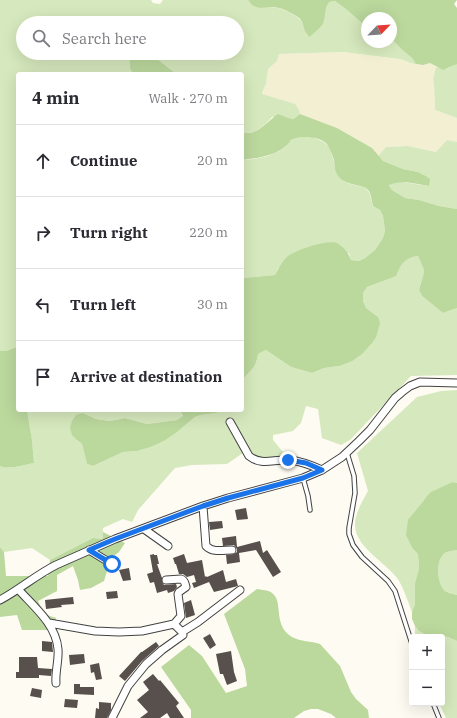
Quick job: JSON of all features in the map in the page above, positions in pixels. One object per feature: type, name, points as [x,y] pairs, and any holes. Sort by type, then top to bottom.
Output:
[{"type":"street","points":[[0,600],[56,564],[115,539],[203,506],[303,478],[322,470],[330,466],[347,452],[370,430],[395,398],[410,386],[420,382],[457,383]]},
{"type":"street","points":[[230,422],[249,456],[254,460],[260,462],[281,460],[298,461],[322,470]]},
{"type":"street","points":[[203,506],[206,546],[212,551],[232,550]]},
{"type":"street","points":[[144,529],[168,546]]},
{"type":"street","points":[[89,550],[112,564]]},
{"type":"street","points":[[49,623],[95,631],[119,632],[142,631],[174,624],[181,616],[178,594],[186,587],[186,584],[181,579],[166,580]]},
{"type":"street","points":[[18,589],[49,623],[56,639],[58,644],[56,683]]},
{"type":"street","points":[[112,718],[128,686],[146,664],[183,635],[182,632],[198,622],[240,590]]},
{"type":"street","points":[[174,624],[182,632]]},
{"type":"lane","points":[[347,452],[354,476],[356,493],[349,534],[353,545],[362,557],[388,581],[395,591],[409,635]]},
{"type":"lane","points":[[303,478],[310,510]]},
{"type":"lane","points":[[434,706],[439,718]]},
{"type":"shaded area","points":[[343,52],[400,59],[414,64],[423,65],[430,63],[436,67],[433,78],[435,110],[457,118],[457,142],[447,140],[436,152],[408,146],[386,147],[378,156],[372,148],[337,128],[300,114],[299,110],[262,94],[266,84],[268,69],[277,61],[279,54]]},
{"type":"green space","points":[[0,0],[151,0],[153,3],[160,4],[163,0],[248,0],[254,5],[261,7],[280,8],[287,11],[296,16],[304,24],[305,30],[324,22],[325,9],[328,2],[335,1],[361,22],[361,48],[397,48],[397,45],[412,58],[416,64],[400,59],[343,52],[279,54],[277,61],[268,69],[266,84],[262,94],[295,104],[300,114],[295,119],[272,117],[266,124],[255,131],[246,133],[244,132],[244,72],[174,72],[158,60],[244,60],[244,16],[16,16],[16,60],[129,60],[132,72],[16,72],[16,348],[6,351],[0,351]]},
{"type":"green space","points":[[248,0],[457,0],[454,4],[457,8],[457,64],[443,70],[430,63],[423,65],[416,64],[412,58],[397,45],[397,12],[361,12],[361,22],[335,1],[329,2],[327,4],[323,23],[318,30],[309,37],[305,31],[302,21],[295,15],[275,7],[262,8],[251,4]]},
{"type":"green space","points":[[129,60],[158,60],[174,72],[132,72]]},
{"type":"green space","points":[[456,64],[457,118],[435,110],[433,78],[436,67],[446,68]]},
{"type":"green space","points":[[278,114],[294,119],[300,114],[337,128],[372,148],[383,161],[403,169],[418,172],[430,179],[429,186],[404,182],[389,185],[392,190],[405,198],[457,209],[457,308],[443,313],[422,296],[419,290],[424,270],[418,256],[410,258],[401,265],[396,276],[367,287],[363,293],[363,301],[366,308],[378,317],[380,323],[376,337],[362,354],[352,361],[339,366],[324,368],[312,373],[291,367],[266,350],[258,354],[256,364],[244,379],[244,278],[275,275],[283,261],[291,254],[312,246],[333,242],[342,246],[351,260],[359,261],[375,250],[383,238],[385,231],[383,216],[380,210],[373,206],[369,191],[363,187],[343,180],[337,175],[331,151],[323,141],[309,137],[299,137],[291,140],[288,144],[275,153],[258,158],[244,160],[244,132],[252,132],[262,128]]},
{"type":"green space","points":[[311,136],[324,142],[330,148],[335,169],[344,181],[364,187],[369,192],[373,206],[380,210],[383,216],[385,231],[383,238],[375,250],[359,261],[351,260],[349,253],[278,268],[275,275],[244,278],[244,160],[267,156],[277,152],[285,147],[290,141],[297,138]]},
{"type":"green space","points":[[447,140],[457,142],[457,209],[405,198],[392,190],[389,184],[395,182],[429,186],[424,175],[383,161],[378,156],[386,147],[408,146],[436,152]]},
{"type":"green space","points":[[418,256],[424,270],[419,290],[422,296],[443,313],[457,308],[457,375],[411,376],[350,440],[341,445],[322,438],[318,409],[306,406],[301,423],[293,431],[273,435],[273,440],[283,452],[279,458],[262,458],[243,453],[227,464],[192,465],[175,468],[138,510],[132,522],[123,519],[103,528],[103,539],[93,538],[50,560],[32,548],[4,552],[0,547],[0,466],[12,467],[34,463],[27,412],[180,412],[183,417],[177,420],[147,424],[125,418],[110,421],[96,419],[83,413],[77,440],[82,444],[87,464],[93,466],[123,452],[137,451],[164,441],[195,417],[219,412],[244,412],[244,379],[256,364],[258,354],[266,350],[291,367],[312,373],[324,368],[339,366],[378,317],[366,308],[363,301],[363,293],[367,287],[395,276],[403,262]]},
{"type":"green space","points":[[16,347],[16,412],[27,412],[34,463],[7,468],[0,466],[0,351],[6,351]]},
{"type":"green space","points":[[457,390],[457,483],[453,482],[426,497],[422,503],[413,549],[418,554],[419,569],[415,591],[416,605],[412,612],[397,578],[368,550],[361,542],[357,534],[355,524],[357,514],[368,491],[357,453],[417,397],[441,391]]},
{"type":"green space","points":[[180,412],[219,412],[195,417],[176,433],[151,447],[137,451],[123,452],[93,466],[87,464],[82,444],[72,435],[70,428],[76,415],[83,413],[96,419],[110,421],[125,418],[147,424],[177,420],[183,416]]},
{"type":"green space","points":[[453,482],[457,483],[457,550],[446,552],[442,556],[438,566],[438,572],[442,588],[449,593],[457,595],[457,641],[445,637],[445,634],[424,634],[419,631],[412,619],[412,612],[415,605],[415,584],[419,569],[418,554],[413,549],[406,535],[408,520],[431,492]]},
{"type":"green space","points":[[103,532],[125,543],[119,552],[111,558],[104,581],[91,588],[80,590],[73,566],[57,575],[57,591],[38,601],[44,614],[56,618],[55,630],[22,630],[17,615],[0,617],[0,547],[4,552],[6,576],[48,576],[50,560],[93,538],[103,539]]},
{"type":"green space","points":[[457,550],[457,595],[449,593],[442,588],[438,566],[442,556],[446,552]]},
{"type":"green space","points":[[257,589],[269,591],[275,597],[280,620],[286,632],[295,639],[320,644],[340,666],[351,692],[368,710],[369,718],[336,718],[331,714],[318,709],[311,709],[304,711],[294,718],[191,718],[191,710],[161,667],[189,645],[202,656],[226,693],[247,686],[245,669],[224,614]]},
{"type":"green space","points":[[415,626],[424,634],[415,634]]},
{"type":"green space","points":[[445,637],[457,641],[457,718],[446,718],[440,706],[445,706]]},
{"type":"building","points":[[246,508],[248,519],[237,520],[235,510]]},
{"type":"building","points":[[222,521],[223,528],[210,530],[209,522]]},
{"type":"building","points":[[236,536],[237,547],[260,541],[263,553],[267,550],[281,572],[273,577],[256,550],[239,553],[240,562],[227,564],[226,555],[234,554],[237,552],[237,549],[234,545],[223,546],[222,538]]},
{"type":"building","points":[[184,554],[187,563],[202,560],[205,577],[223,570],[226,582],[236,579],[238,586],[214,592],[209,582],[194,588],[192,583],[196,582],[194,575],[187,577],[183,574],[179,574],[173,558]]},
{"type":"building","points":[[150,555],[157,555],[159,564],[157,564],[162,582],[164,585],[176,584],[177,587],[174,591],[168,593],[167,590],[157,593],[154,582],[150,583],[147,574],[153,572]]},
{"type":"building","points":[[129,568],[131,580],[123,581],[119,570]]},
{"type":"building","points":[[117,591],[118,598],[107,599],[106,592]]},
{"type":"building","points":[[73,597],[74,604],[61,605],[62,607],[46,609],[45,600]]},
{"type":"building","points":[[191,600],[195,615],[186,618],[184,603]]},
{"type":"building","points":[[210,634],[216,645],[210,649],[203,638]]},
{"type":"building","points":[[42,641],[52,642],[53,652],[42,651]]},
{"type":"building","points":[[156,642],[159,646],[142,661],[125,681],[119,676],[141,652]]},
{"type":"building","points":[[231,651],[237,681],[227,685],[223,674],[220,674],[216,654]]},
{"type":"building","points":[[84,654],[85,663],[70,665],[69,655]]},
{"type":"building","points":[[19,657],[37,657],[38,668],[52,669],[51,676],[39,675],[39,678],[16,678],[16,672],[19,672]]},
{"type":"building","points":[[99,663],[102,679],[96,680],[94,672],[91,673],[90,665]]},
{"type":"building","points":[[153,674],[159,681],[160,680],[179,703],[176,706],[184,718],[170,718],[167,713],[160,718],[140,718],[148,712],[137,700],[149,690],[143,682]]},
{"type":"building","points":[[74,684],[80,684],[80,687],[94,687],[94,695],[74,694]]},
{"type":"building","points":[[32,688],[42,690],[41,698],[30,696]]},
{"type":"building","points":[[65,699],[78,700],[77,708],[64,707]]},
{"type":"building","points":[[99,702],[111,703],[111,710],[107,718],[95,718],[96,708],[99,709]]},
{"type":"route","points":[[112,564],[89,550],[203,506],[303,478],[322,470],[306,463],[288,460]]}]
